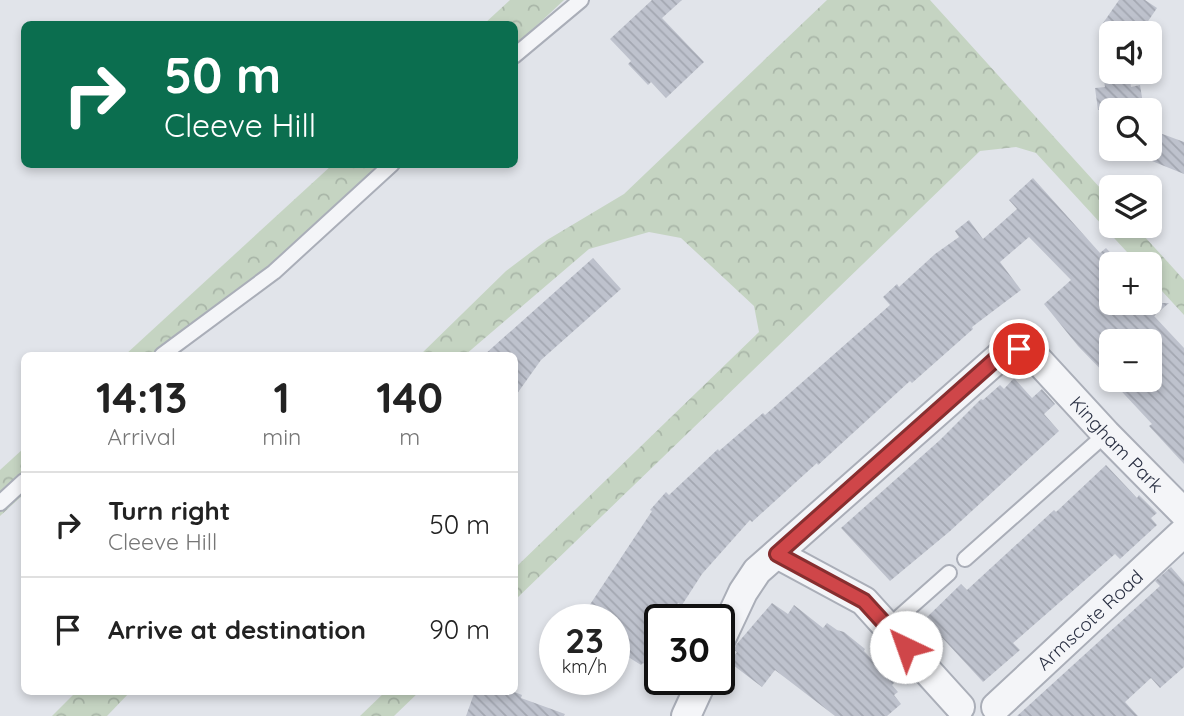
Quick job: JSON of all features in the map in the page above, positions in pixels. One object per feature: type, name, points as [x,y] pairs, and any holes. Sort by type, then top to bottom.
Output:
[{"type":"street","name":"Kingham Park","points":[[777,554],[997,358],[1005,352],[1019,349],[1037,359],[1184,513]]},
{"type":"street","name":"Armscote Road","points":[[998,711],[1184,532]]},
{"type":"street","points":[[735,609],[757,572],[777,554],[864,601],[957,711],[971,700],[984,700],[998,711]]},
{"type":"street","points":[[686,716],[696,695]]},
{"type":"lane","points":[[518,52],[581,0]]},
{"type":"lane","points":[[166,352],[274,272],[388,168]]},
{"type":"lane","points":[[965,559],[1106,434]]},
{"type":"lane","points":[[0,503],[21,484]]},
{"type":"lane","points":[[888,627],[949,573]]},
{"type":"green space","points":[[510,0],[564,0],[518,43],[518,21],[487,21]]},
{"type":"green space","points":[[827,0],[930,0],[1099,187],[1099,222],[1036,153],[1016,147],[980,151],[518,597],[518,565],[759,332],[754,306],[681,238],[649,232],[589,249],[469,352],[423,352],[506,271],[547,240],[624,194]]},
{"type":"green space","points":[[329,168],[382,168],[179,352],[128,352]]},
{"type":"green space","points":[[1114,238],[1146,238],[1159,252],[1127,252]]},
{"type":"green space","points":[[1162,256],[1184,280],[1184,315],[1162,291]]},
{"type":"green space","points":[[21,451],[21,497],[0,516],[0,470]]},
{"type":"green space","points":[[73,695],[127,695],[107,716],[52,716]]},
{"type":"green space","points":[[382,695],[416,695],[394,716],[360,716]]},
{"type":"building","points":[[652,0],[682,0],[662,18],[704,62],[666,98],[651,82],[648,85],[628,64],[631,61],[610,39]]},
{"type":"building","points":[[1119,0],[1145,0],[1157,8],[1148,21],[1104,21]]},
{"type":"building","points":[[1105,84],[1131,84],[1131,87],[1140,85],[1142,98],[1099,98],[1098,110],[1095,88],[1105,87]]},
{"type":"building","points":[[1162,134],[1184,142],[1184,174],[1152,161],[1162,161]]},
{"type":"building","points":[[1033,178],[1099,252],[1099,315],[1155,315],[1184,348],[1184,464],[1122,392],[1162,392],[1162,329],[1099,329],[1099,368],[1044,304],[1071,280],[1029,237],[1000,262],[1021,290],[972,327],[973,329],[912,383],[910,381],[818,465],[817,463],[752,522],[750,520],[702,574],[683,604],[644,604],[644,664],[641,665],[630,658],[630,604],[590,604],[652,511],[650,510],[666,492],[669,495],[718,449],[719,451],[763,413],[765,415],[890,305],[883,297],[959,237],[955,231],[969,220],[983,239],[1017,209],[1009,200]]},
{"type":"building","points":[[593,258],[621,289],[541,360],[518,392],[518,352],[487,352]]},
{"type":"building","points":[[1014,378],[1032,398],[1042,389],[1055,404],[1044,414],[1059,431],[949,532],[890,581],[841,528],[940,440],[981,399],[1000,385],[1004,389]]},
{"type":"building","points":[[1106,465],[1137,498],[1139,495],[1157,513],[1151,518],[1157,525],[1120,559],[1115,554],[1013,643],[1020,650],[983,682],[925,619],[961,584],[967,590]]},
{"type":"building","points":[[1171,567],[1184,582],[1184,667],[1160,688],[1151,678],[1125,702],[1138,716],[1017,716],[1160,586],[1155,581]]},
{"type":"building","points":[[772,603],[788,614],[794,605],[823,628],[827,623],[844,632],[865,649],[894,683],[892,685],[898,692],[894,695],[901,704],[887,716],[835,716],[775,670],[762,687],[735,667],[736,645]]},
{"type":"building","points":[[518,693],[522,695],[521,698],[565,714],[564,716],[466,716],[474,695]]},
{"type":"route","points":[[906,647],[864,601],[777,554],[997,358],[1005,352],[1019,349]]}]
